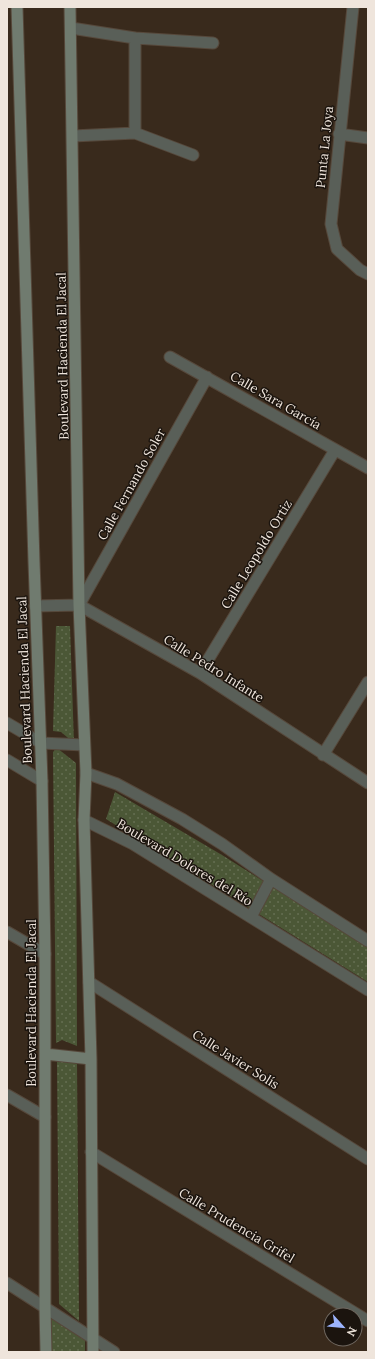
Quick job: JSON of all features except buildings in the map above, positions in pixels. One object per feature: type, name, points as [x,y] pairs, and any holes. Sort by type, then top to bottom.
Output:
[{"type":"main road","name":"Boulevard Hacienda El Jacal","points":[[18,7],[35,606],[42,781],[45,954],[46,1352]]},
{"type":"main road","name":"Boulevard Hacienda El Jacal","points":[[70,7],[79,605],[86,773],[84,820],[91,1058],[93,1352]]},
{"type":"main road","points":[[45,1054],[91,1058]]},
{"type":"street","name":"Punta La Joya","points":[[353,7],[331,224],[337,249],[360,270],[368,274]]},
{"type":"street","points":[[71,28],[135,38],[213,43]]},
{"type":"street","points":[[135,38],[135,133]]},
{"type":"street","points":[[73,136],[135,133],[193,155]]},
{"type":"street","points":[[339,134],[368,138]]},
{"type":"street","name":"Calle Sara García","points":[[170,357],[368,468]]},
{"type":"street","name":"Calle Fernando Soler","points":[[79,605],[207,377]]},
{"type":"street","name":"Calle Leopoldo Ortiz","points":[[200,673],[335,450]]},
{"type":"street","points":[[35,606],[79,605]]},
{"type":"street","name":"Calle Pedro Infante","points":[[79,605],[200,673],[368,784]]},
{"type":"street","points":[[323,755],[368,682]]},
{"type":"street","points":[[7,722],[41,743],[84,745]]},
{"type":"street","points":[[7,760],[42,781]]},
{"type":"street","points":[[86,773],[117,784],[182,819],[222,844],[271,879],[368,942]]},
{"type":"street","name":"Boulevard Dolores del Río","points":[[84,820],[133,844],[368,990]]},
{"type":"street","name":"Boulevard Dolores del Río","points":[[251,917],[271,879]]},
{"type":"street","points":[[7,932],[45,954]]},
{"type":"street","name":"Calle Javier Solís","points":[[89,982],[368,1159]]},
{"type":"street","points":[[7,1095],[45,1117]]},
{"type":"street","name":"Calle Prudencia Grifel","points":[[91,1152],[368,1321]]},
{"type":"street","points":[[7,1283],[114,1352]]},
{"type":"green space","points":[[56,626],[70,626],[74,743],[61,732],[53,731]]},
{"type":"green space","points":[[57,748],[76,763],[77,1046],[62,1040],[56,1043],[53,752]]},
{"type":"green space","points":[[115,792],[222,855],[368,947],[368,982],[106,819]]},
{"type":"green space","points":[[57,1059],[77,1062],[79,1321],[59,1304]]},
{"type":"green space","points":[[49,1311],[85,1336],[85,1352],[51,1352]]}]
